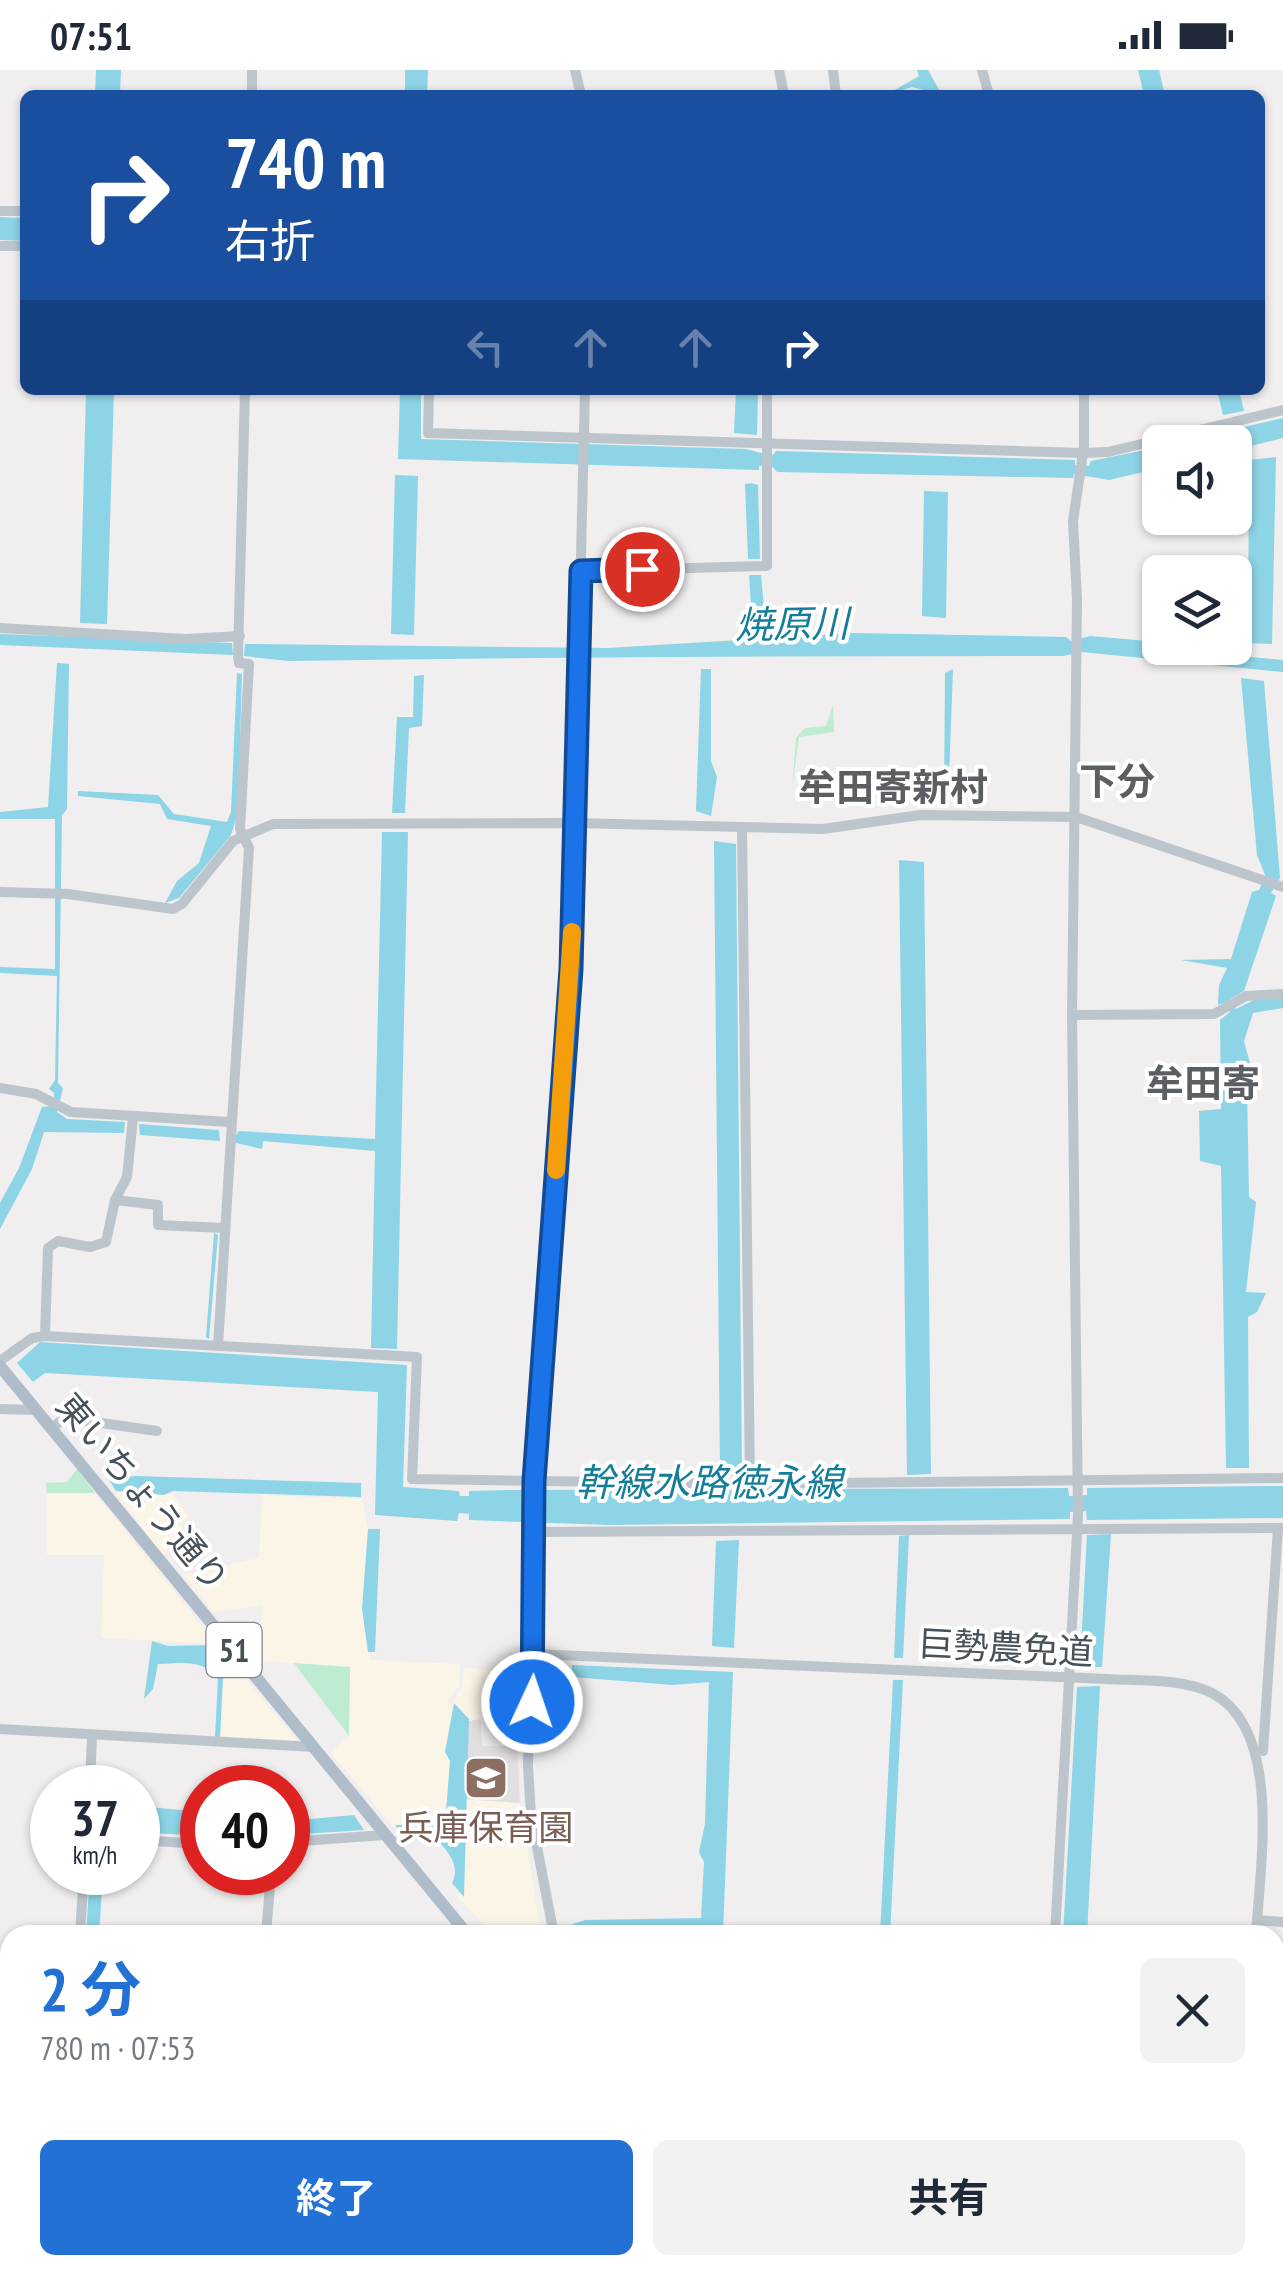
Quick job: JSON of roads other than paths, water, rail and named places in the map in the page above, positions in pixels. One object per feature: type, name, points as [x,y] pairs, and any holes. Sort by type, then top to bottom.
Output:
[{"type":"main road","name":"東いちょう通り","points":[[0,1364],[460,1925]]},
{"type":"street","points":[[218,1346],[249,848],[242,835],[249,664],[239,663],[238,656],[244,395]]},
{"type":"street","points":[[429,395],[428,433],[766,448],[1108,452],[1283,410]]},
{"type":"street","points":[[552,1925],[531,1816],[528,1767],[534,1654],[534,1481],[571,969],[585,395]]},
{"type":"street","points":[[581,571],[767,566],[767,395]]},
{"type":"street","points":[[1056,1925],[1078,1521],[1072,1015],[1076,817],[1073,521],[1084,453],[1084,395]]},
{"type":"street","points":[[0,628],[186,639],[239,638]]},
{"type":"street","points":[[0,892],[52,892],[173,908],[242,835],[273,824],[574,823],[823,829],[920,815],[1076,817],[1281,886]]},
{"type":"street","points":[[742,828],[750,1484]]},
{"type":"street","points":[[1072,1015],[1214,1014],[1246,996],[1283,994]]},
{"type":"street","points":[[0,1088],[36,1094],[71,1112],[230,1122]]},
{"type":"street","points":[[45,1336],[48,1248],[58,1242],[102,1246],[115,1200],[127,1177],[133,1118]]},
{"type":"street","points":[[115,1200],[158,1205],[158,1226],[224,1228]]},
{"type":"street","points":[[0,1364],[32,1338],[45,1336],[418,1357],[412,1479],[1077,1486],[1283,1478]]},
{"type":"street","points":[[0,1409],[36,1410]]},
{"type":"street","points":[[51,1428],[66,1418],[157,1431]]},
{"type":"street","points":[[534,1532],[1078,1521],[1280,1528],[1263,1756],[1257,1925]]},
{"type":"street","name":"巨勢農免道","points":[[534,1654],[1188,1685],[1213,1692],[1235,1707],[1263,1756]]},
{"type":"street","points":[[0,1729],[313,1747]]},
{"type":"street","points":[[91,1765],[92,1736]]},
{"type":"street","points":[[310,1840],[384,1834]]},
{"type":"street","points":[[81,1925],[83,1895]]},
{"type":"street","points":[[267,1925],[269,1895]]},
{"type":"street","points":[[1257,1920],[1283,1922]]},
{"type":"water","points":[[96,70],[121,70],[120,90],[95,90]]},
{"type":"water","points":[[405,70],[428,70],[427,90],[405,90]]},
{"type":"water","points":[[917,70],[928,70],[939,90],[895,90],[919,76]]},
{"type":"water","points":[[1138,70],[1159,70],[1164,90],[1143,90]]},
{"type":"water","points":[[0,217],[20,218],[20,241],[0,240]]},
{"type":"water","points":[[86,395],[114,395],[107,624],[80,623]]},
{"type":"water","points":[[400,395],[421,395],[421,439],[746,449],[772,456],[776,451],[1075,460],[1075,465],[1089,466],[1091,461],[1142,451],[1142,472],[1109,480],[1074,474],[1073,478],[777,472],[773,467],[759,466],[759,470],[398,459]]},
{"type":"water","points":[[736,395],[758,395],[757,435],[734,433]]},
{"type":"water","points":[[1218,395],[1240,395],[1244,411],[1223,415]]},
{"type":"water","points":[[1283,418],[1283,438],[1252,446],[1252,425]]},
{"type":"water","points":[[1276,457],[1272,644],[1252,643],[1252,555],[1248,555],[1252,460]]},
{"type":"water","points":[[395,475],[418,476],[414,635],[391,634]]},
{"type":"water","points":[[745,484],[758,485],[760,559],[748,559]]},
{"type":"water","points":[[924,491],[948,492],[946,618],[922,616]]},
{"type":"water","points":[[749,575],[761,575],[765,618],[752,621]]},
{"type":"water","points":[[853,633],[1066,637],[1071,641],[1090,636],[1142,640],[1142,658],[1082,652],[1063,656],[288,661],[244,656],[245,644],[608,648]]},
{"type":"water","points":[[0,634],[232,643],[233,655],[0,645]]},
{"type":"water","points":[[1252,657],[1283,660],[1283,672],[1213,665],[1252,665]]},
{"type":"water","points":[[57,663],[69,664],[67,809],[62,815],[58,1083],[63,1088],[57,1112],[67,1119],[125,1122],[124,1133],[44,1132],[32,1169],[0,1229],[0,1203],[19,1168],[42,1107],[54,1106],[54,1093],[49,1089],[55,1080],[57,976],[0,973],[0,967],[55,969],[55,819],[0,819],[0,812],[48,807]]},
{"type":"water","points":[[701,669],[711,669],[711,761],[717,777],[711,816],[696,811]]},
{"type":"water","points":[[953,669],[948,805],[944,805],[945,673]]},
{"type":"water","points":[[237,673],[242,674],[238,813],[231,835],[179,898],[165,903],[177,881],[199,863],[211,826],[167,819],[160,804],[78,796],[78,791],[158,795],[174,814],[227,822],[231,812]]},
{"type":"water","points":[[424,675],[422,726],[409,728],[405,813],[392,813],[397,717],[413,717],[414,676]]},
{"type":"water","points":[[1241,678],[1264,681],[1280,878],[1271,893],[1276,896],[1244,991],[1230,999],[1236,1009],[1258,998],[1283,997],[1283,1008],[1253,1013],[1244,1041],[1253,1074],[1247,1088],[1249,1197],[1256,1202],[1246,1292],[1266,1293],[1257,1312],[1248,1317],[1249,1468],[1226,1468],[1221,1166],[1200,1161],[1199,1111],[1221,1109],[1220,1020],[1230,1012],[1226,1002],[1218,1005],[1219,985],[1227,968],[1181,960],[1231,959],[1252,892],[1259,890],[1265,875],[1257,855]]},
{"type":"water","points":[[382,832],[408,832],[397,1349],[371,1348],[375,1151],[263,1141],[262,1149],[236,1143],[235,1137],[239,1131],[375,1139]]},
{"type":"water","points":[[714,841],[736,844],[742,1475],[720,1477]]},
{"type":"water","points":[[899,860],[924,862],[931,1474],[907,1475]]},
{"type":"water","points":[[139,1124],[219,1130],[220,1141],[140,1135]]},
{"type":"water","points":[[214,1233],[218,1235],[209,1339],[206,1337]]},
{"type":"water","points":[[40,1342],[407,1365],[403,1487],[459,1491],[460,1496],[469,1496],[469,1491],[507,1490],[1068,1488],[1069,1496],[1087,1495],[1087,1488],[1283,1486],[1283,1518],[1087,1520],[1086,1511],[1070,1512],[1070,1519],[609,1525],[469,1520],[469,1514],[459,1513],[457,1521],[375,1515],[378,1392],[45,1373],[33,1382],[17,1363]]},
{"type":"water","points":[[108,1478],[361,1483],[361,1497],[173,1491],[164,1495],[116,1491]]},
{"type":"water","points":[[368,1529],[380,1529],[375,1652],[368,1652],[362,1609]]},
{"type":"water","points":[[1111,1534],[1102,1667],[1080,1667],[1087,1535]]},
{"type":"water","points":[[909,1535],[903,1658],[894,1658],[899,1536]]},
{"type":"water","points":[[739,1540],[734,1648],[712,1646],[716,1541]]},
{"type":"water","points":[[152,1641],[168,1646],[213,1645],[233,1666],[223,1679],[220,1738],[215,1737],[218,1678],[206,1668],[158,1664],[153,1689],[144,1699]]},
{"type":"water","points":[[572,1665],[733,1672],[723,1925],[570,1925],[585,1920],[701,1918],[704,1862],[699,1852],[705,1824],[709,1682],[673,1685],[572,1677]]},
{"type":"water","points":[[893,1680],[903,1680],[891,1925],[881,1925]]},
{"type":"water","points":[[1100,1686],[1088,1925],[1064,1925],[1077,1687]]},
{"type":"water","points":[[454,1703],[469,1719],[464,1897],[452,1883],[454,1866],[440,1843],[407,1839],[395,1825],[445,1824],[450,1761],[445,1752]]},
{"type":"water","points":[[160,1808],[180,1810],[180,1835],[160,1833]]},
{"type":"water","points":[[354,1815],[364,1830],[310,1834],[310,1819]]},
{"type":"water","points":[[89,1895],[102,1895],[100,1925],[87,1925]]},
{"type":"place","name":"兵庫保育園","points":[[486,1778]]},
{"type":"district","name":"下分","points":[[1117,780]]},
{"type":"district","name":"牟田寄新村","points":[[893,786]]},
{"type":"district","name":"牟田寄","points":[[1203,1082]]},
{"type":"water label","name":"焼原川","points":[[792,623]]},
{"type":"water label","name":"幹線水路徳永線","points":[[709,1481]]}]
